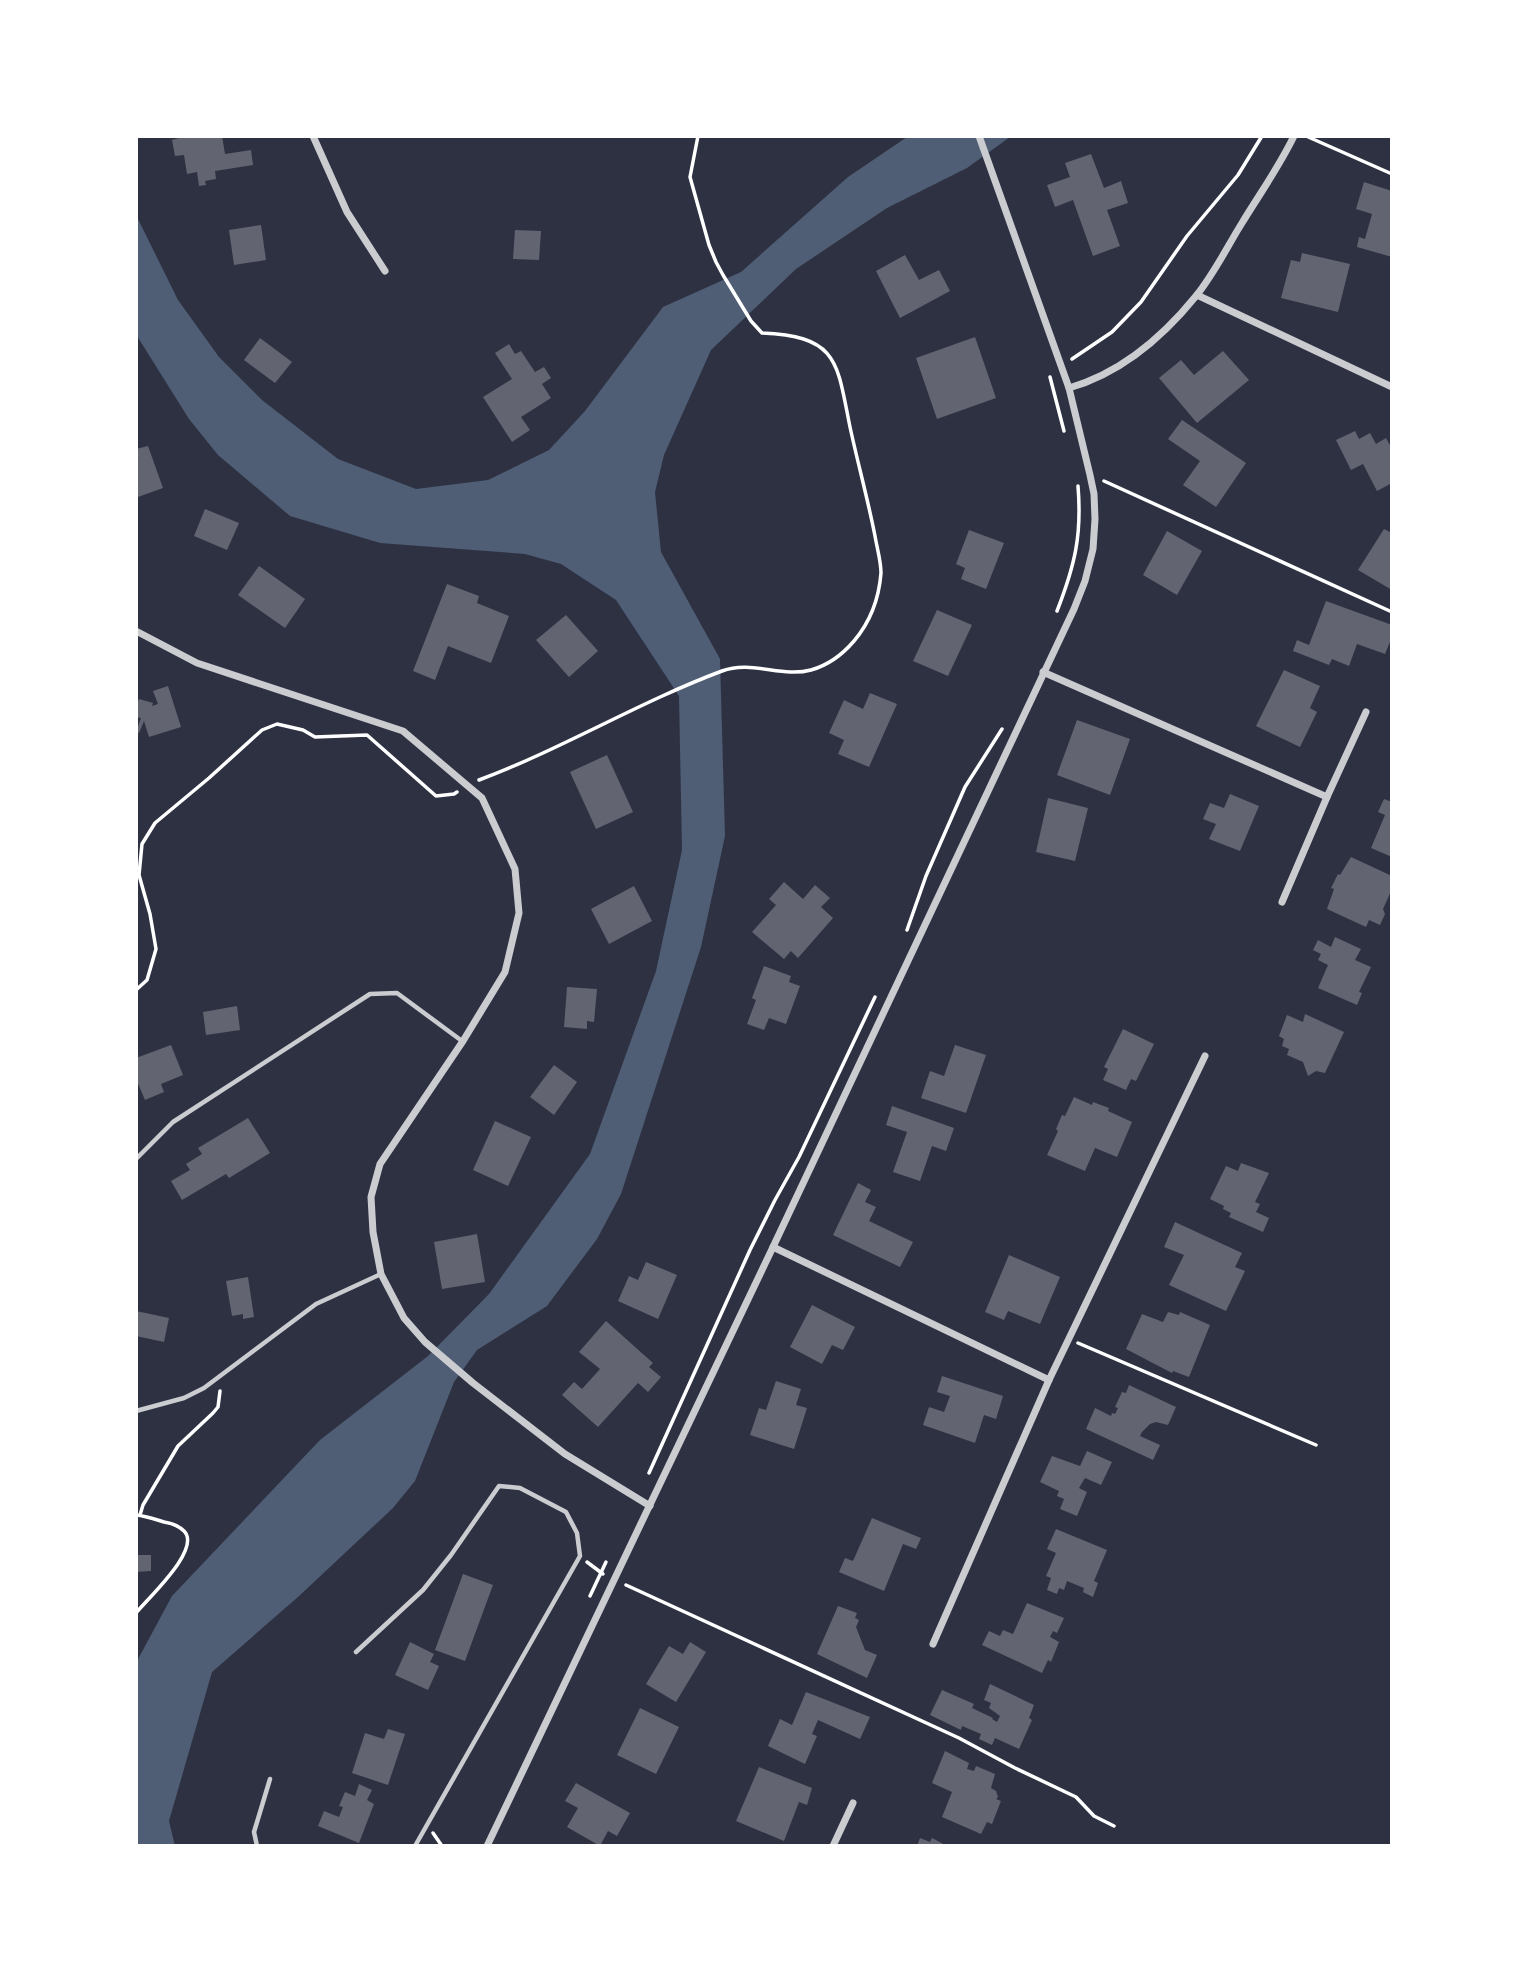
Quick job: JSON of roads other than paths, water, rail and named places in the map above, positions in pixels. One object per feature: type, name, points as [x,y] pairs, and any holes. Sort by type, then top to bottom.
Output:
[{"type":"street","points":[[313,136],[347,212],[386,271]]},
{"type":"street","points":[[487,1846],[773,1247],[1085,581],[1093,549],[1094,494],[1090,475],[1069,388],[979,136]]},
{"type":"street","points":[[1069,388],[1091,382],[1136,356],[1197,295],[1294,136]]},
{"type":"street","points":[[1197,295],[1391,387]]},
{"type":"street","points":[[136,631],[197,663],[403,731],[482,798],[515,869],[519,913],[505,972],[463,1041],[380,1164],[372,1198],[373,1232],[382,1274],[404,1318],[425,1342],[565,1454],[649,1506]]},
{"type":"street","points":[[1043,672],[1326,797]]},
{"type":"street","points":[[1282,902],[1326,797],[1366,712]]},
{"type":"street","points":[[933,1644],[1049,1380],[1205,1056]]},
{"type":"street","points":[[773,1247],[1049,1380]]},
{"type":"street","points":[[833,1846],[852,1803]]},
{"type":"lane","points":[[136,1159],[173,1122],[370,994],[397,993],[463,1041]]},
{"type":"lane","points":[[136,1411],[184,1398],[204,1388],[316,1304],[382,1274]]},
{"type":"lane","points":[[356,1652],[423,1590],[499,1486],[520,1488],[566,1512],[577,1533],[580,1556],[415,1846]]},
{"type":"lane","points":[[257,1846],[254,1832],[270,1779]]},
{"type":"water","points":[[907,137],[1010,137],[967,168],[887,208],[796,269],[711,350],[664,455],[655,492],[661,552],[720,659],[725,836],[701,947],[621,1194],[597,1239],[547,1306],[477,1350],[454,1382],[415,1481],[393,1508],[298,1597],[212,1672],[169,1821],[175,1846],[137,1845],[137,1661],[172,1596],[320,1440],[428,1356],[489,1294],[590,1154],[656,971],[682,850],[679,696],[616,600],[561,564],[525,554],[380,543],[290,516],[218,455],[189,419],[137,336],[136,215],[178,300],[219,357],[262,400],[338,459],[416,489],[488,480],[549,450],[585,411],[663,307],[741,272],[848,177]]}]
